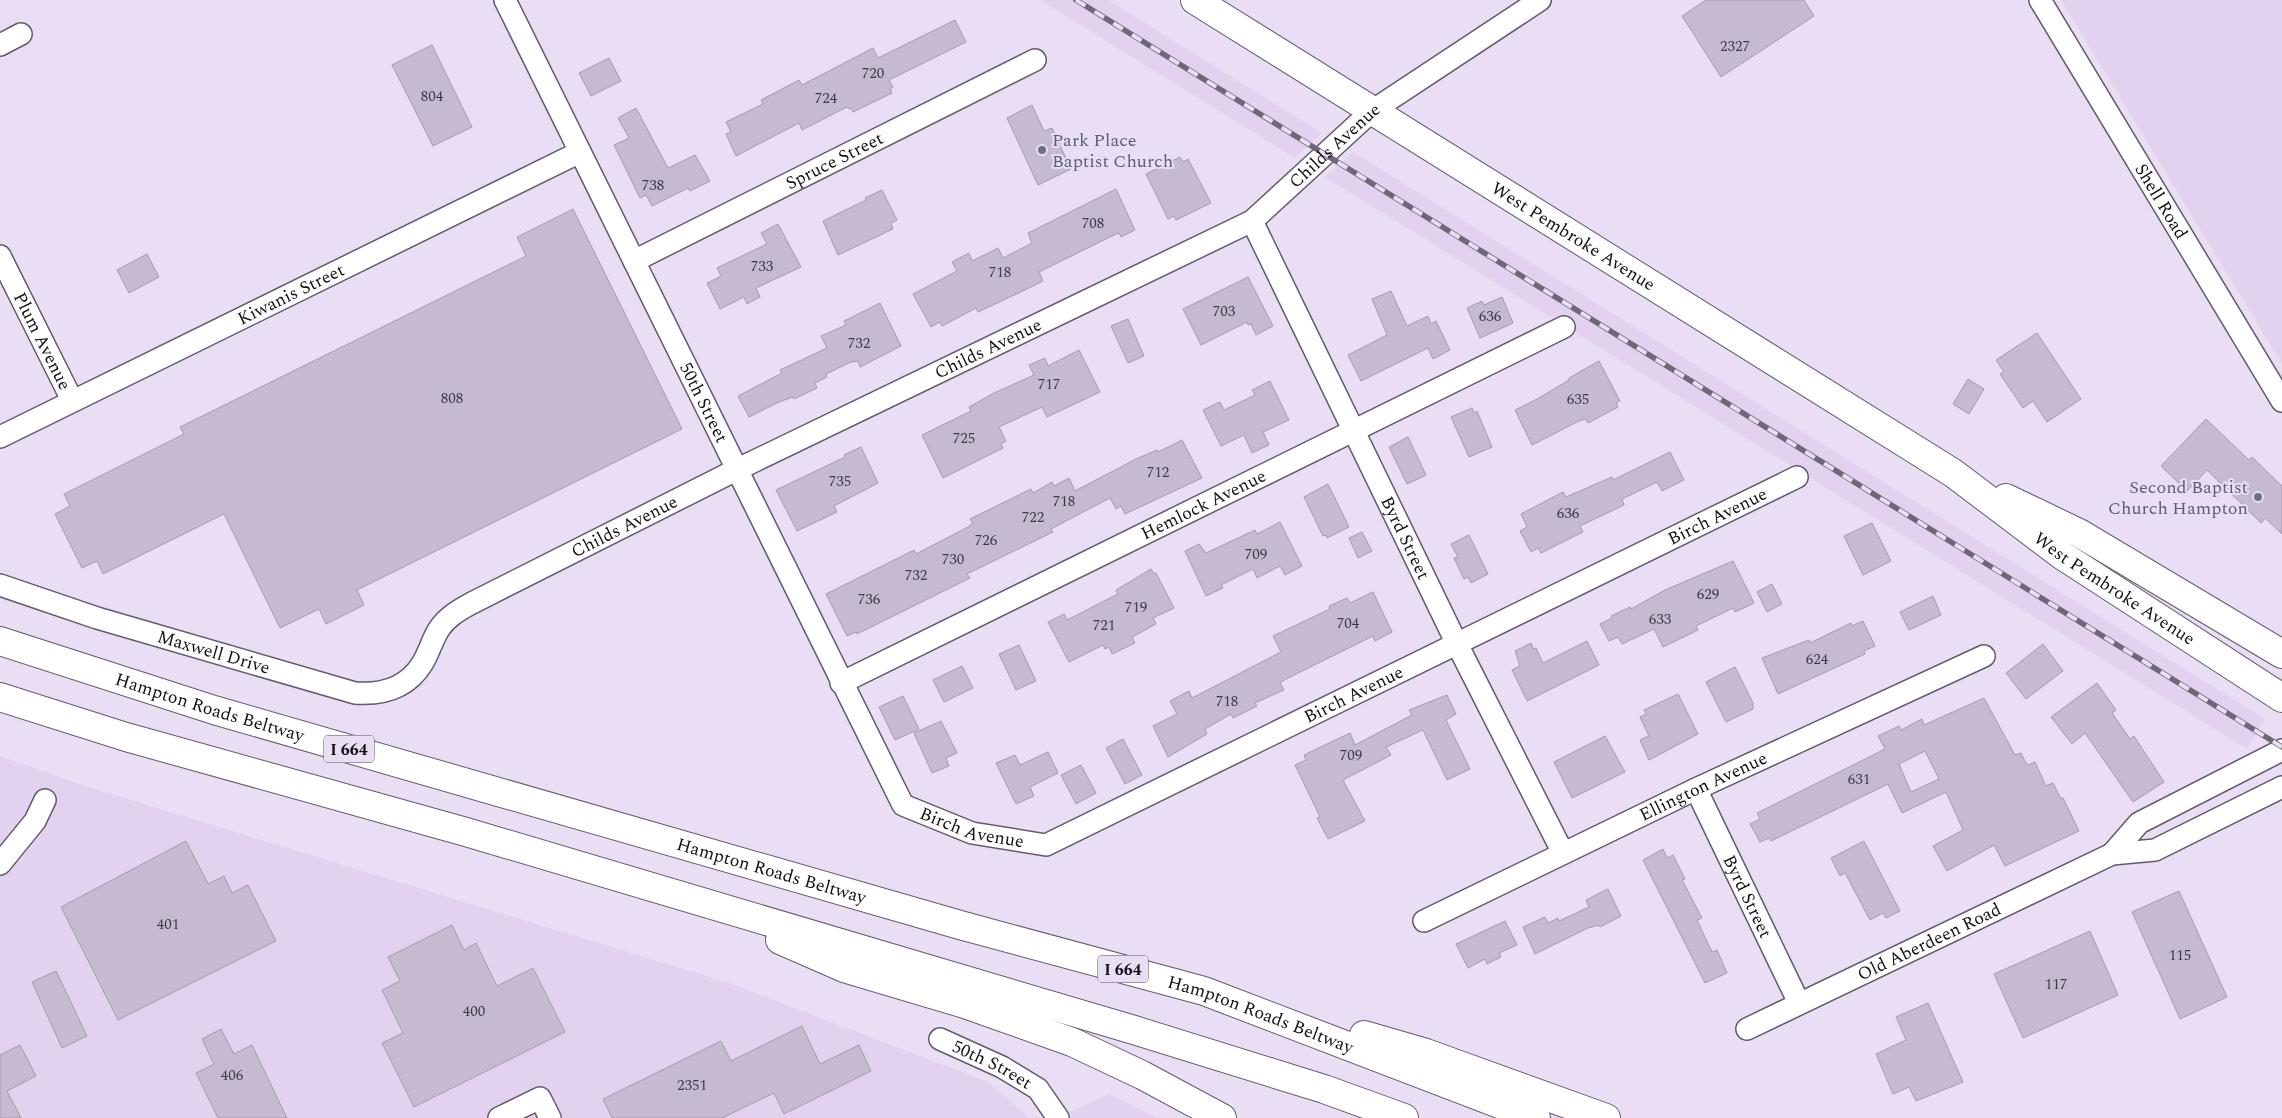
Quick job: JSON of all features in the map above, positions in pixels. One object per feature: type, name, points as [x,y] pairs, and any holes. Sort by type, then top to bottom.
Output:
[{"type":"main road","name":"West Pembroke Avenue","points":[[1194,0],[1953,473],[2063,556],[2282,698]]},
{"type":"main road","name":"West Pembroke Avenue","points":[[1953,473],[2079,533],[2282,654]]},
{"type":"main road","name":"Hampton Roads Beltway","points":[[0,641],[214,710],[960,925],[1204,991],[1536,1118]]},
{"type":"main road","points":[[0,697],[126,737],[466,832],[1134,1030],[1324,1089],[1404,1118]]},
{"type":"main road","points":[[676,894],[844,968],[964,1004],[1072,1042],[1142,1075],[1222,1118]]},
{"type":"main road","points":[[1204,991],[1426,1053],[1606,1118]]},
{"type":"street","name":"50th Street","points":[[505,0],[841,683],[903,805]]},
{"type":"street","name":"Childs Avenue","points":[[422,665],[439,629],[458,610],[736,470],[1252,220],[1372,111],[1540,0]]},
{"type":"street","name":"Shell Road","points":[[2040,0],[2282,401]]},
{"type":"street","points":[[0,45],[21,34]]},
{"type":"street","name":"Spruce Street","points":[[634,261],[1035,60]]},
{"type":"street","name":"Kiwanis Street","points":[[0,437],[580,152]]},
{"type":"street","name":"Byrd Street","points":[[1252,220],[1456,642],[1563,853]]},
{"type":"street","name":"Plum Avenue","points":[[0,256],[72,400]]},
{"type":"street","name":"Hemlock Avenue","points":[[841,683],[1564,327]]},
{"type":"street","name":"Birch Avenue","points":[[903,805],[972,833],[1046,846],[1456,642],[1797,477]]},
{"type":"street","name":"Maxwell Drive","points":[[0,586],[97,618],[355,693],[382,693],[395,688],[410,678],[422,665]]},
{"type":"street","name":"Ellington Avenue","points":[[1424,920],[1696,789],[1984,656]]},
{"type":"street","name":"Old Aberdeen Road","points":[[2112,854],[2139,823],[2282,750]]},
{"type":"street","name":"Old Aberdeen Road","points":[[1747,1028],[2112,854],[2156,850],[2282,787]]},
{"type":"street","name":"Byrd Street","points":[[1696,789],[1799,1003]]},
{"type":"street","points":[[0,864],[35,821],[45,800]]},
{"type":"street","name":"50th Street","points":[[940,1039],[1002,1068],[1038,1089],[1058,1118]]},
{"type":"street","points":[[500,1118],[540,1098],[550,1118]]},
{"type":"shaded area","points":[[1040,0],[1108,0],[1322,133],[1295,158]]},
{"type":"shaded area","points":[[2061,0],[2282,0],[2282,364]]},
{"type":"shaded area","points":[[1353,152],[2265,719],[2247,749],[1325,177]]},
{"type":"shaded area","points":[[0,756],[82,785],[729,983],[988,1082],[1030,1118],[0,1118]]},
{"type":"shaded area","points":[[1109,1094],[1158,1118],[1057,1118]]},
{"type":"building","points":[[1706,0],[1804,0],[1814,16],[1721,77],[1682,16]]},
{"type":"building","points":[[955,20],[966,42],[889,80],[893,87],[890,89],[892,93],[853,112],[851,108],[847,107],[802,130],[799,123],[736,156],[726,134],[731,132],[726,122],[763,104],[761,100],[799,80],[802,85],[873,48],[878,58]]},
{"type":"building","points":[[432,45],[472,127],[433,146],[392,65]]},
{"type":"building","points":[[609,58],[621,81],[591,96],[579,73]]},
{"type":"building","name":"Park Place Baptist Church","points":[[1032,105],[1044,131],[1052,128],[1071,169],[1038,185],[1007,118]]},
{"type":"building","points":[[636,108],[668,168],[695,155],[710,181],[690,191],[688,188],[652,206],[646,195],[640,198],[614,145],[629,138],[618,118]]},
{"type":"building","points":[[1180,157],[1183,162],[1188,159],[1211,203],[1176,220],[1174,216],[1168,219],[1146,174]]},
{"type":"building","points":[[1116,189],[1135,230],[1121,237],[1119,233],[1116,234],[1039,272],[1043,281],[1027,289],[978,312],[976,308],[942,326],[940,322],[931,327],[913,294],[957,271],[952,262],[969,253],[972,261],[998,248],[1003,258],[1032,243],[1028,233]]},
{"type":"building","points":[[882,190],[897,220],[891,223],[893,229],[838,255],[823,221]]},
{"type":"building","points":[[573,209],[682,429],[357,590],[364,605],[326,624],[319,609],[280,628],[224,514],[103,574],[97,561],[82,568],[55,514],[70,506],[64,494],[184,434],[180,427],[526,256],[517,237]]},
{"type":"building","points":[[778,224],[801,267],[756,288],[760,297],[747,304],[744,297],[720,309],[707,283],[721,276],[717,268],[767,244],[761,233]]},
{"type":"building","points":[[147,254],[159,277],[129,293],[117,270]]},
{"type":"building","points":[[1248,277],[1273,326],[1256,335],[1251,324],[1248,325],[1247,322],[1201,345],[1183,309]]},
{"type":"building","points":[[1391,291],[1407,326],[1428,316],[1431,324],[1436,321],[1450,350],[1433,359],[1428,348],[1361,381],[1348,355],[1387,335],[1372,299]]},
{"type":"building","points":[[1502,297],[1513,323],[1480,338],[1467,308],[1482,301],[1484,305]]},
{"type":"building","points":[[880,303],[901,346],[860,367],[858,361],[851,362],[826,374],[827,377],[815,383],[817,388],[794,399],[793,397],[779,402],[749,417],[738,396],[782,373],[780,370],[827,348],[821,336],[846,325],[844,321]]},
{"type":"building","points":[[1128,319],[1144,356],[1128,363],[1111,326]]},
{"type":"building","points":[[2037,333],[2081,399],[2047,422],[2033,401],[2023,408],[2000,374],[2004,372],[1996,360]]},
{"type":"building","points":[[1079,350],[1100,392],[1047,417],[1042,407],[999,427],[1006,441],[1001,444],[1003,448],[943,478],[922,435],[971,411],[969,407],[994,393],[1034,375],[1029,365],[1045,358],[1048,366]]},
{"type":"building","points":[[1599,361],[1620,401],[1616,403],[1618,407],[1588,423],[1585,419],[1579,421],[1532,445],[1515,410],[1539,398]]},
{"type":"building","points":[[1968,379],[1984,389],[1969,414],[1953,404]]},
{"type":"building","points":[[1270,381],[1289,420],[1263,432],[1269,445],[1252,453],[1244,435],[1221,446],[1203,410],[1220,402],[1224,410],[1255,395],[1252,390]]},
{"type":"building","points":[[1472,408],[1474,413],[1477,411],[1492,447],[1469,457],[1451,417]]},
{"type":"building","points":[[2206,419],[2249,460],[2252,457],[2282,486],[2282,534],[2265,518],[2261,523],[2207,470],[2187,491],[2161,466]]},
{"type":"building","points":[[1408,437],[1426,475],[1407,484],[1389,447]]},
{"type":"building","points":[[1182,440],[1202,478],[1125,514],[1121,506],[1116,509],[1110,498],[1051,529],[1053,532],[967,574],[970,578],[857,634],[856,632],[847,636],[826,594],[914,550],[916,554],[968,527],[973,523],[970,519],[1031,489],[1033,493],[1052,482],[1054,486],[1069,478],[1075,491],[1136,459],[1157,450],[1158,452]]},
{"type":"building","points":[[861,447],[878,483],[834,506],[837,512],[797,531],[776,490],[845,457],[844,455]]},
{"type":"building","points":[[1670,452],[1684,480],[1662,491],[1657,482],[1622,499],[1624,505],[1580,526],[1583,532],[1541,553],[1538,548],[1531,552],[1520,531],[1527,527],[1521,514],[1563,492],[1566,497],[1612,477],[1613,480]]},
{"type":"building","points":[[1328,484],[1349,527],[1327,538],[1326,535],[1323,536],[1304,497]]},
{"type":"building","points":[[1280,522],[1302,566],[1285,575],[1280,566],[1257,578],[1253,569],[1221,585],[1223,588],[1206,596],[1185,551],[1199,544],[1206,553],[1255,530],[1257,534]]},
{"type":"building","points":[[1872,523],[1891,561],[1863,575],[1844,536]]},
{"type":"building","points":[[1362,532],[1372,551],[1358,558],[1349,538]]},
{"type":"building","points":[[1469,535],[1488,574],[1471,583],[1468,577],[1464,579],[1454,558],[1458,557],[1451,544]]},
{"type":"building","points":[[1733,561],[1754,603],[1735,612],[1733,608],[1696,626],[1698,630],[1663,647],[1654,629],[1622,644],[1618,637],[1609,641],[1600,624],[1612,618],[1611,616],[1630,607],[1631,609],[1665,590]]},
{"type":"building","points":[[1151,569],[1154,574],[1156,573],[1174,608],[1153,618],[1156,624],[1132,637],[1135,643],[1112,654],[1109,647],[1105,649],[1103,645],[1069,662],[1048,622],[1064,614],[1067,620],[1118,594],[1116,590]]},
{"type":"building","points":[[1772,584],[1782,604],[1767,612],[1757,592]]},
{"type":"building","points":[[1373,592],[1392,632],[1375,641],[1373,636],[1286,679],[1280,683],[1284,690],[1255,703],[1257,706],[1233,718],[1231,714],[1205,729],[1207,734],[1168,757],[1153,726],[1177,714],[1170,701],[1189,691],[1192,698],[1281,652],[1273,636],[1330,609],[1329,606],[1347,598],[1350,603]]},
{"type":"building","points":[[1933,596],[1941,615],[1909,630],[1900,612]]},
{"type":"building","points":[[1863,621],[1875,646],[1864,651],[1865,654],[1778,694],[1762,658],[1809,640],[1810,643],[1851,623],[1852,626]]},
{"type":"building","points":[[1587,641],[1599,665],[1527,701],[1512,670],[1520,666],[1515,651],[1531,643],[1533,649],[1536,648],[1543,663]]},
{"type":"building","points":[[2043,644],[2063,671],[2026,699],[2006,673]]},
{"type":"building","points":[[1019,645],[1036,681],[1016,690],[999,654]]},
{"type":"building","points":[[962,666],[973,688],[944,702],[933,680]]},
{"type":"building","points":[[1735,667],[1753,703],[1753,709],[1726,722],[1706,682]]},
{"type":"building","points":[[2097,683],[2116,710],[2112,713],[2130,739],[2134,736],[2164,782],[2133,802],[2085,733],[2072,744],[2051,717]]},
{"type":"building","points":[[1678,694],[1698,734],[1649,760],[1640,740],[1649,736],[1640,717],[1646,714],[1644,710]]},
{"type":"building","points":[[1447,695],[1456,714],[1446,720],[1470,769],[1447,780],[1423,730],[1386,747],[1391,755],[1343,780],[1365,821],[1328,839],[1317,818],[1320,817],[1295,765],[1306,760],[1304,755],[1350,733],[1355,745],[1412,715],[1409,710]]},
{"type":"building","points":[[903,696],[919,729],[895,740],[879,707]]},
{"type":"building","points":[[1984,698],[2015,755],[2021,753],[2027,765],[2035,762],[2046,786],[2053,783],[2061,799],[2063,798],[2079,831],[2005,866],[1994,845],[1947,871],[1933,846],[1963,830],[1946,792],[1902,813],[1888,784],[1771,841],[1769,838],[1760,842],[1750,824],[1760,819],[1757,813],[1885,749],[1878,736],[1899,726],[1901,730],[1922,719],[1924,725]],"holes":[[[1925,751],[1939,779],[1911,792],[1899,764]]]},
{"type":"building","points":[[941,721],[957,753],[946,758],[949,766],[932,773],[914,733]]},
{"type":"building","points":[[1605,736],[1625,772],[1572,798],[1554,762]]},
{"type":"building","points":[[1123,739],[1142,775],[1125,784],[1106,748]]},
{"type":"building","points":[[1048,752],[1058,773],[1030,787],[1034,796],[1016,804],[996,763],[1015,755],[1020,765]]},
{"type":"building","points":[[1081,765],[1096,793],[1076,804],[1061,775]]},
{"type":"building","points":[[186,841],[208,884],[224,876],[232,893],[248,885],[276,941],[118,1020],[61,907]]},
{"type":"building","points":[[1864,841],[1900,911],[1886,918],[1883,913],[1870,920],[1845,873],[1840,876],[1831,858]]},
{"type":"building","points":[[1663,849],[1667,858],[1673,855],[1685,879],[1682,880],[1702,918],[1697,920],[1712,952],[1717,950],[1727,973],[1705,983],[1643,860]]},
{"type":"building","points":[[1608,889],[1621,916],[1600,927],[1599,925],[1588,928],[1535,954],[1523,927],[1545,917],[1548,923],[1558,918],[1559,921],[1589,907],[1586,900]]},
{"type":"building","points":[[2179,891],[2227,997],[2180,1019],[2132,912]]},
{"type":"building","points":[[1505,921],[1517,945],[1499,953],[1501,957],[1487,964],[1485,959],[1468,968],[1456,944]]},
{"type":"building","points":[[452,925],[464,950],[476,943],[497,986],[533,968],[565,1032],[414,1107],[382,1043],[403,1033],[382,990],[400,981],[388,957]]},
{"type":"building","points":[[2090,931],[2118,995],[2023,1038],[1994,974]]},
{"type":"building","points":[[56,971],[87,1036],[62,1048],[32,982]]},
{"type":"building","points":[[1928,1003],[1963,1082],[1916,1101],[1909,1087],[1893,1094],[1876,1054],[1906,1040],[1896,1017]]},
{"type":"building","points":[[802,1026],[820,1064],[859,1045],[871,1071],[784,1114],[774,1093],[722,1118],[612,1118],[603,1099],[721,1041],[731,1061]]},
{"type":"building","points":[[221,1029],[234,1054],[252,1045],[287,1118],[218,1118],[196,1073],[214,1064],[202,1039]]},
{"type":"building","points":[[20,1045],[36,1076],[7,1091],[21,1118],[0,1118],[0,1055]]},
{"type":"railway","points":[[1076,0],[2282,747]]},
{"type":"place","name":"Park Place Baptist Church","points":[[1042,150]]},
{"type":"place","name":"Second Baptist Church Hampton","points":[[2258,497]]}]
